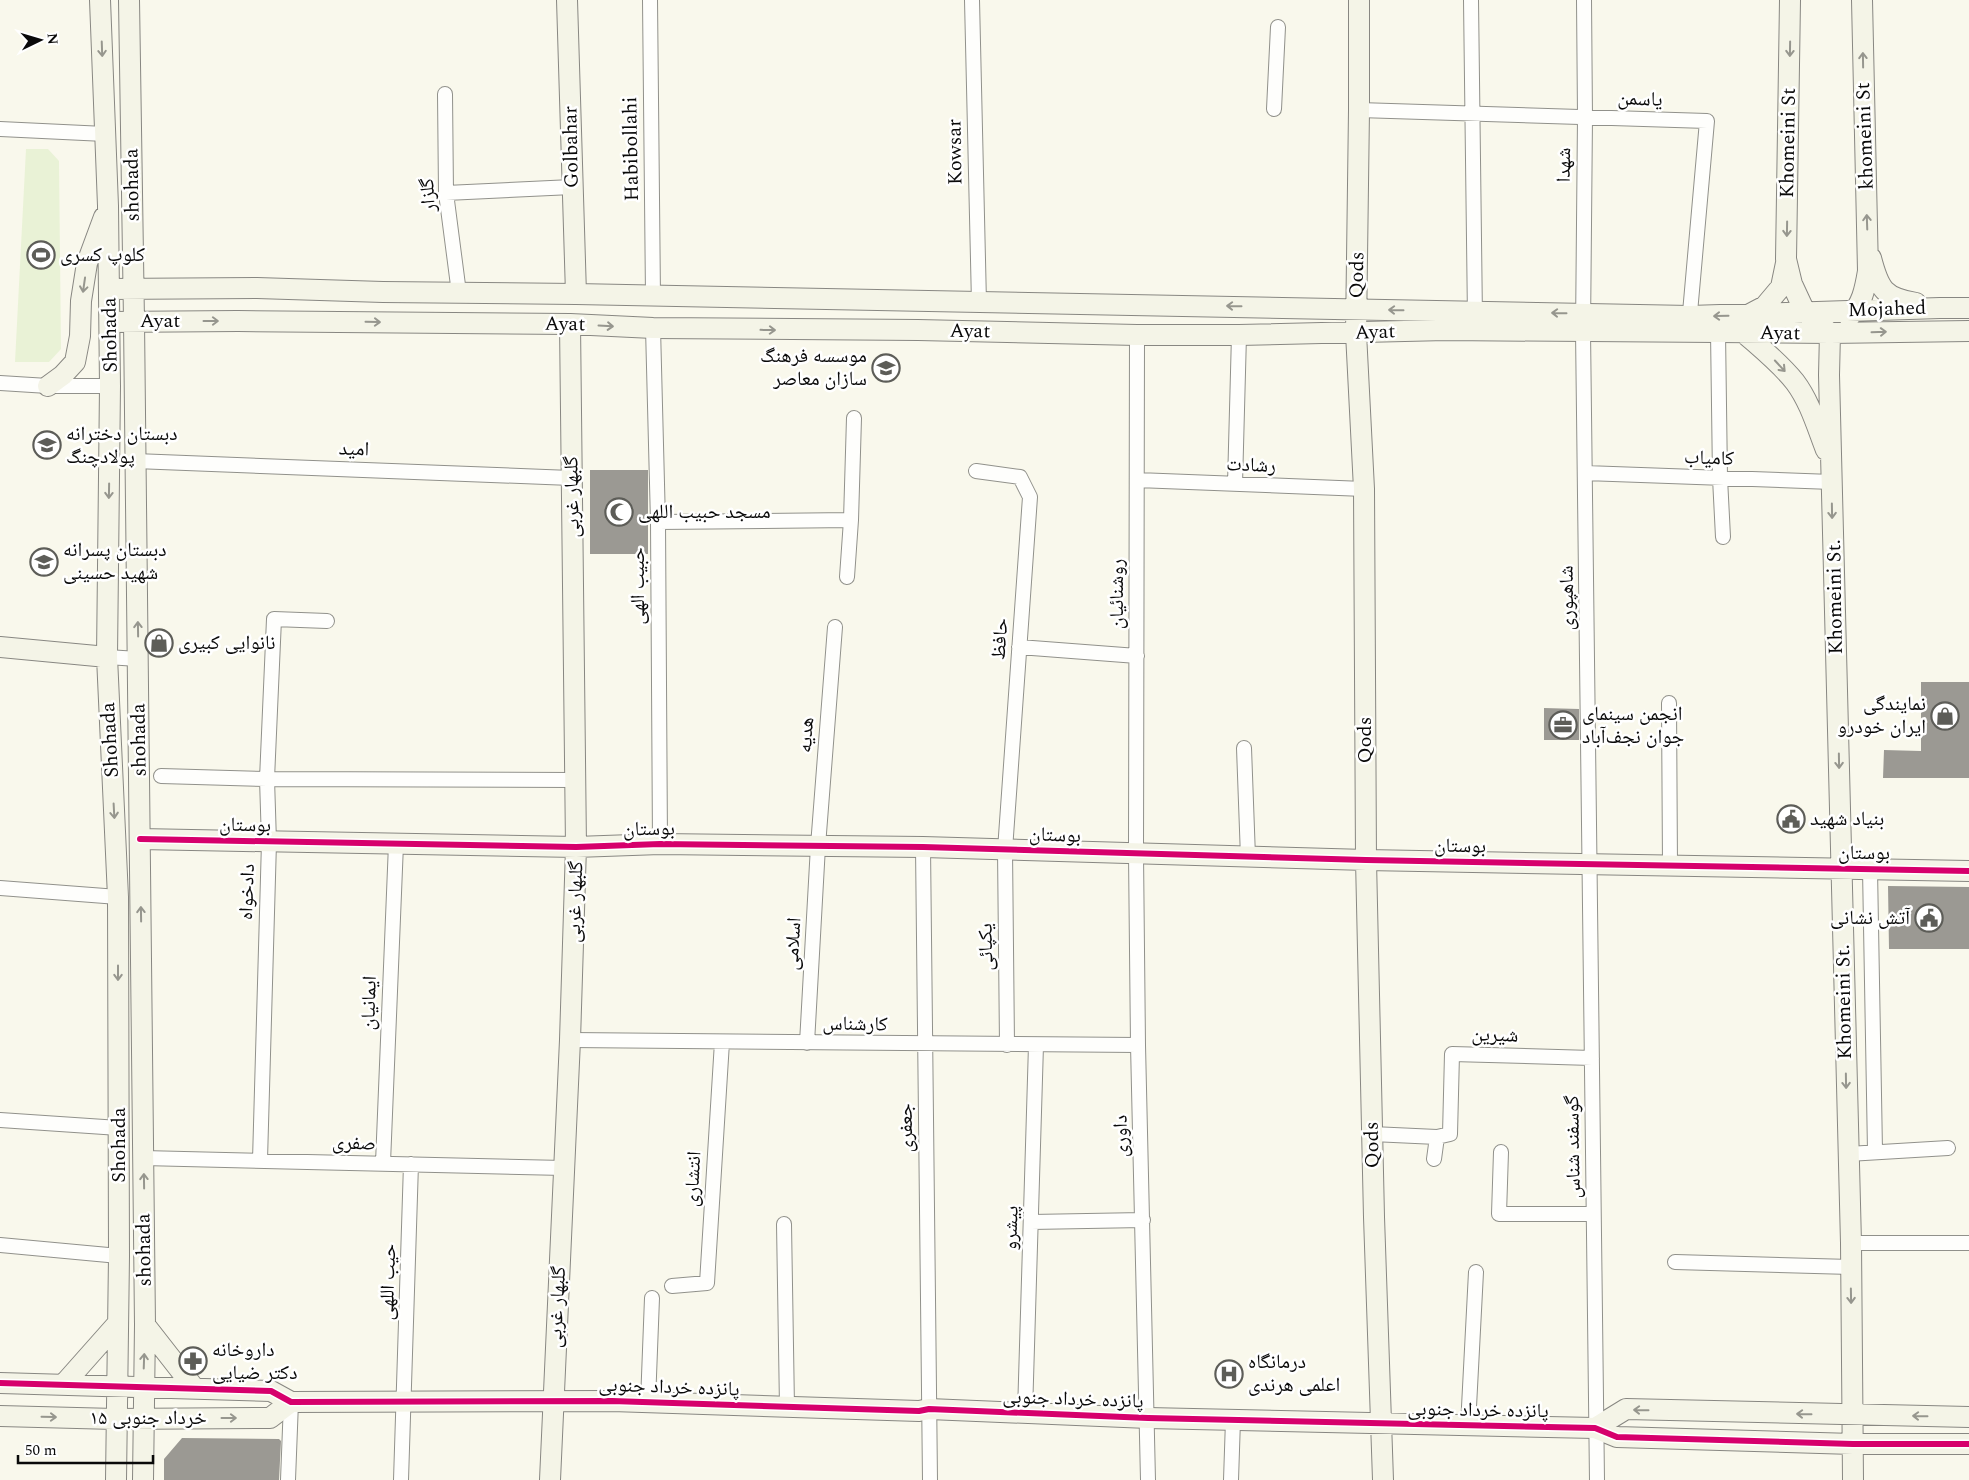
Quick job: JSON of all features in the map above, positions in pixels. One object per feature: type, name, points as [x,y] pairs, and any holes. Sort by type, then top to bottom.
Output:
[{"type":"main road","name":"Shohada","points":[[100,0],[108,206],[110,322],[107,657],[118,897],[120,1256],[115,1419],[116,1480]]},
{"type":"main road","name":"shohada","points":[[129,0],[134,289],[145,1325],[143,1480]]},
{"type":"main road","name":"Golbahar","points":[[567,0],[576,294]]},
{"type":"main road","name":"Qods","points":[[1359,0],[1360,110],[1356,332],[1364,490],[1366,860],[1372,1134],[1383,1480]]},
{"type":"main road","name":"Khomeini St","points":[[1790,0],[1786,258],[1792,284],[1805,312]]},
{"type":"main road","name":"khomeini St","points":[[1857,310],[1864,291],[1868,271],[1862,0]]},
{"type":"main road","points":[[48,386],[76,362],[80,336],[81,301],[87,263],[108,206]]},
{"type":"main road","points":[[1868,247],[1876,278],[1882,290],[1897,300],[1940,308]]},
{"type":"main road","points":[[1786,258],[1782,287],[1746,324],[1795,383],[1812,413],[1832,473]]},
{"type":"main road","name":"Ayat","points":[[109,289],[239,288],[1357,309],[1475,320],[1746,324],[1830,334],[1969,331]]},
{"type":"main road","points":[[238,321],[239,288]]},
{"type":"main road","name":"Mojahed","points":[[1805,312],[1969,308]]},
{"type":"main road","points":[[1805,312],[1830,334],[1857,310]]},
{"type":"main road","name":"Ayat","points":[[1689,324],[1718,332],[1746,324],[1805,312]]},
{"type":"main road","name":"Ayat","points":[[110,322],[238,321],[570,324],[653,328],[1240,335],[1356,332],[1475,320]]},
{"type":"main road","name":"گلبهار غربی","points":[[550,1480],[552,1401],[570,1040],[576,847],[570,324]]},
{"type":"main road","name":"Khomeini St.","points":[[1830,334],[1829,375],[1851,1243],[1853,1480]]},
{"type":"main road","points":[[0,647],[107,657]]},
{"type":"main road","name":"بوستان","points":[[140,839],[576,847],[660,844],[924,847],[1366,860],[1969,872]]},
{"type":"main road","points":[[63,1385],[118,1323]]},
{"type":"main road","points":[[145,1325],[195,1389]]},
{"type":"main road","points":[[0,1383],[271,1391],[292,1402]]},
{"type":"main road","name":"پانزده خرداد جنوبی","points":[[292,1402],[648,1402],[919,1411],[929,1409],[1148,1418],[1595,1428],[1617,1437],[1853,1444],[1969,1444]]},
{"type":"main road","name":"۱۵ خرداد جنوبی","points":[[0,1416],[115,1419],[270,1418],[292,1402]]},
{"type":"main road","points":[[1595,1428],[1626,1409],[1969,1416]]},
{"type":"street","name":"Habibollahi","points":[[650,0],[653,297]]},
{"type":"street","name":"Kowsar","points":[[972,0],[979,303]]},
{"type":"street","points":[[1471,0],[1475,320]]},
{"type":"street","name":"شهدا","points":[[1583,322],[1584,0]]},
{"type":"street","points":[[1274,109],[1278,27]]},
{"type":"street","name":"گلزار","points":[[445,94],[446,193],[459,293]]},
{"type":"street","name":"یاسمن","points":[[1360,110],[1706,121],[1689,324]]},
{"type":"street","points":[[0,129],[105,134]]},
{"type":"street","points":[[446,193],[572,187]]},
{"type":"street","name":"شاهپوری","points":[[1583,322],[1590,864]]},
{"type":"street","name":"حبیب الهی","points":[[653,328],[658,522],[660,844]]},
{"type":"street","points":[[1718,332],[1720,478],[1723,537]]},
{"type":"street","name":"روشنائیان","points":[[1136,854],[1137,335]]},
{"type":"street","points":[[1235,484],[1240,335]]},
{"type":"street","points":[[0,383],[48,386],[110,386]]},
{"type":"street","points":[[847,577],[854,418]]},
{"type":"street","name":"امید","points":[[135,461],[571,478]]},
{"type":"street","name":"حافظ","points":[[976,471],[1020,477],[1030,497],[1005,850]]},
{"type":"street","name":"کامیاب","points":[[1585,473],[1720,478],[1832,473]]},
{"type":"street","name":"رشادت","points":[[1137,480],[1364,490]]},
{"type":"street","points":[[658,522],[851,520]]},
{"type":"street","name":"دادخواه","points":[[260,1160],[269,842],[267,779],[274,619],[327,621]]},
{"type":"street","name":"هدیه","points":[[818,846],[835,627]]},
{"type":"street","points":[[1019,647],[1137,656]]},
{"type":"street","points":[[107,657],[138,659]]},
{"type":"street","points":[[1669,703],[1670,866]]},
{"type":"street","points":[[1244,748],[1248,857]]},
{"type":"street","points":[[161,776],[267,779],[575,780]]},
{"type":"street","name":"ایمانیان","points":[[383,1163],[396,844]]},
{"type":"street","name":"اسلامی","points":[[807,1043],[818,846]]},
{"type":"street","name":"جعفری","points":[[924,847],[930,1480]]},
{"type":"street","name":"یکپائی","points":[[1005,850],[1007,1045]]},
{"type":"street","name":"داوری","points":[[1136,854],[1138,1045],[1148,1480]]},
{"type":"street","name":"گوسفند شناس","points":[[1590,864],[1597,1480]]},
{"type":"street","points":[[1870,869],[1875,1152]]},
{"type":"street","points":[[0,888],[118,897]]},
{"type":"street","name":"کارشناس","points":[[570,1040],[1138,1045]]},
{"type":"street","name":"انتشاری","points":[[672,1286],[707,1283],[722,1042]]},
{"type":"street","name":"پیشرو","points":[[1025,1413],[1036,1045]]},
{"type":"street","name":"شیرین","points":[[1437,1137],[1450,1134],[1452,1054],[1592,1058]]},
{"type":"street","points":[[0,1120],[119,1128]]},
{"type":"street","points":[[1372,1134],[1437,1137],[1434,1159]]},
{"type":"street","points":[[1848,1154],[1948,1148]]},
{"type":"street","points":[[1501,1152],[1499,1214],[1593,1214]]},
{"type":"street","name":"صفری","points":[[143,1158],[564,1168]]},
{"type":"street","name":"حیب اللهی","points":[[401,1480],[411,1164]]},
{"type":"street","points":[[1031,1222],[1143,1220]]},
{"type":"street","points":[[784,1224],[787,1407]]},
{"type":"street","points":[[1851,1243],[1969,1243]]},
{"type":"street","points":[[0,1245],[120,1256]]},
{"type":"street","points":[[1675,1262],[1851,1267]]},
{"type":"street","points":[[1468,1426],[1476,1272]]},
{"type":"street","points":[[648,1402],[652,1298]]},
{"type":"street","points":[[288,1480],[292,1402]]},
{"type":"street","points":[[1231,1480],[1233,1420]]},
{"type":"green space","name":"کلوپ کسری","points":[[26,149],[48,149],[59,161],[61,349],[49,362],[15,362]]},
{"type":"building","name":"مسجد حبیب اللهی","points":[[590,470],[648,470],[648,554],[590,554]]},
{"type":"building","name":"نمایندگی ایران خودرو","points":[[1921,682],[1969,682],[1969,778],[1883,778],[1884,750],[1921,751]]},
{"type":"building","name":"انجمن سینمای جوان نجف‌آباد","points":[[1544,708],[1579,709],[1579,740],[1544,740]]},
{"type":"building","name":"آتش نشانی","points":[[1888,886],[1969,887],[1969,949],[1889,949]]},
{"type":"building","points":[[182,1438],[279,1439],[281,1441],[279,1480],[164,1480],[164,1459]]},
{"type":"cycle path","points":[[140,839],[576,847],[660,844],[923,847],[1366,860],[1969,871]]},
{"type":"cycle path","points":[[0,1383],[271,1391],[291,1402],[612,1401],[919,1411],[929,1409],[1148,1418],[1595,1428],[1617,1437],[1853,1444],[1969,1444]]},
{"type":"place","name":"کلوپ کسری","points":[[41,255]]},
{"type":"place","name":"موسسه فرهنگ سازان معاصر","points":[[886,368]]},
{"type":"place","name":"دبستان دخترانه پولادچنگ","points":[[47,445]]},
{"type":"place","name":"مسجد حبیب اللهی","points":[[619,512]]},
{"type":"place","name":"دبستان پسرانه شهید حسینی","points":[[44,562]]},
{"type":"place","name":"نانوایی کبیری","points":[[159,643]]},
{"type":"place","name":"نمایندگی ایران خودرو","points":[[1945,716]]},
{"type":"place","name":"انجمن سینمای جوان نجف‌آباد","points":[[1563,725]]},
{"type":"place","name":"بنیاد شهید","points":[[1791,819]]},
{"type":"place","name":"آتش نشانی","points":[[1929,918]]},
{"type":"place","name":"داروخانه دکتر ضیایی","points":[[193,1361]]},
{"type":"place","name":"درمانگاه اعلمی هرندی","points":[[1229,1374]]}]
